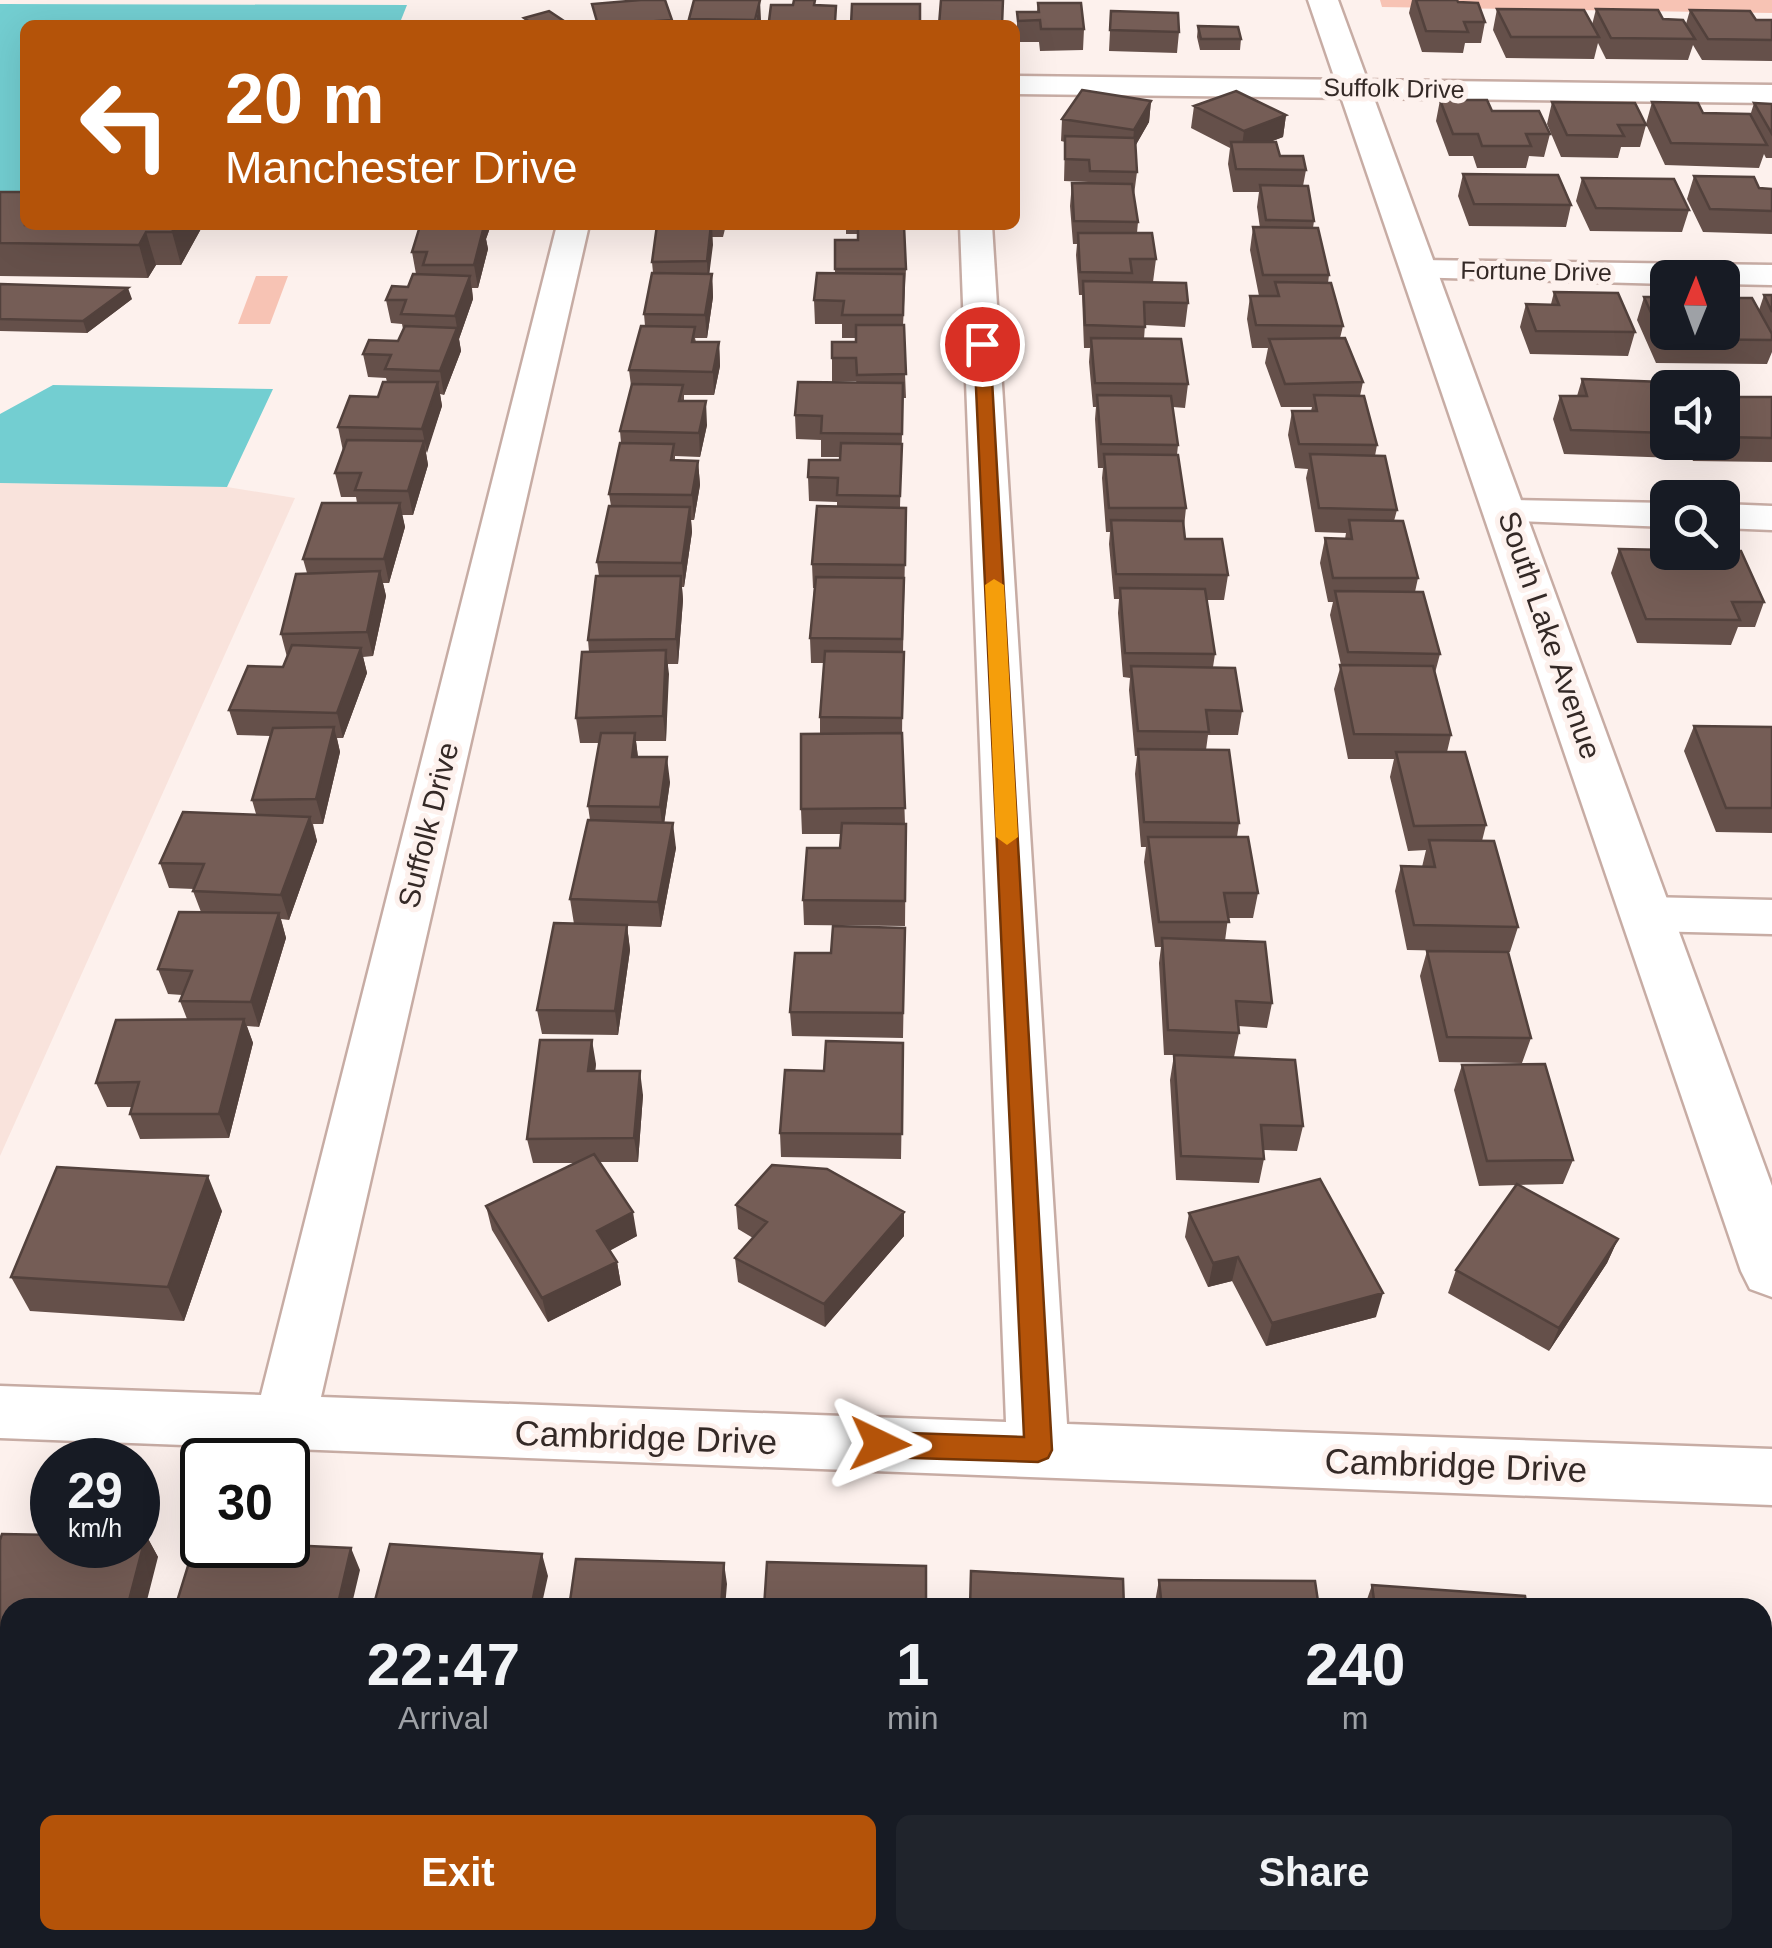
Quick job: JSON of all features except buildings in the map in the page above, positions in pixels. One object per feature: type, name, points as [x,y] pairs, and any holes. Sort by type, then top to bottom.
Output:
[{"type":"street","name":"South Lake Avenue","points":[[1323,0],[1772,1271]]},
{"type":"street","name":"Suffolk Drive","points":[[1020,85],[1772,94]]},
{"type":"street","name":"Suffolk Drive","points":[[284,1425],[572,230]]},
{"type":"street","points":[[976,230],[1038,1450]]},
{"type":"street","name":"Fortune Drive","points":[[1420,270],[1772,276]]},
{"type":"street","points":[[1507,512],[1650,515]]},
{"type":"street","points":[[1740,517],[1772,518]]},
{"type":"street","points":[[1648,914],[1772,917]]},
{"type":"street","name":"Cambridge Drive","points":[[0,1412],[1772,1477]]},
{"type":"shaded area","points":[[1380,0],[1772,0],[1772,13],[1382,7]]},
{"type":"shaded area","points":[[256,276],[288,276],[270,324],[238,324]]},
{"type":"shaded area","points":[[0,483],[227,487],[295,498],[0,1156]]},
{"type":"water","points":[[0,4],[407,5],[401,20],[20,20],[20,214],[0,213]]},
{"type":"water","points":[[53,385],[273,389],[227,487],[0,483],[0,414]]},
{"type":"slow traffic","points":[[994,585],[1007,837]]},
{"type":"route","points":[[880,1444],[1038,1450],[982,344]]}]
